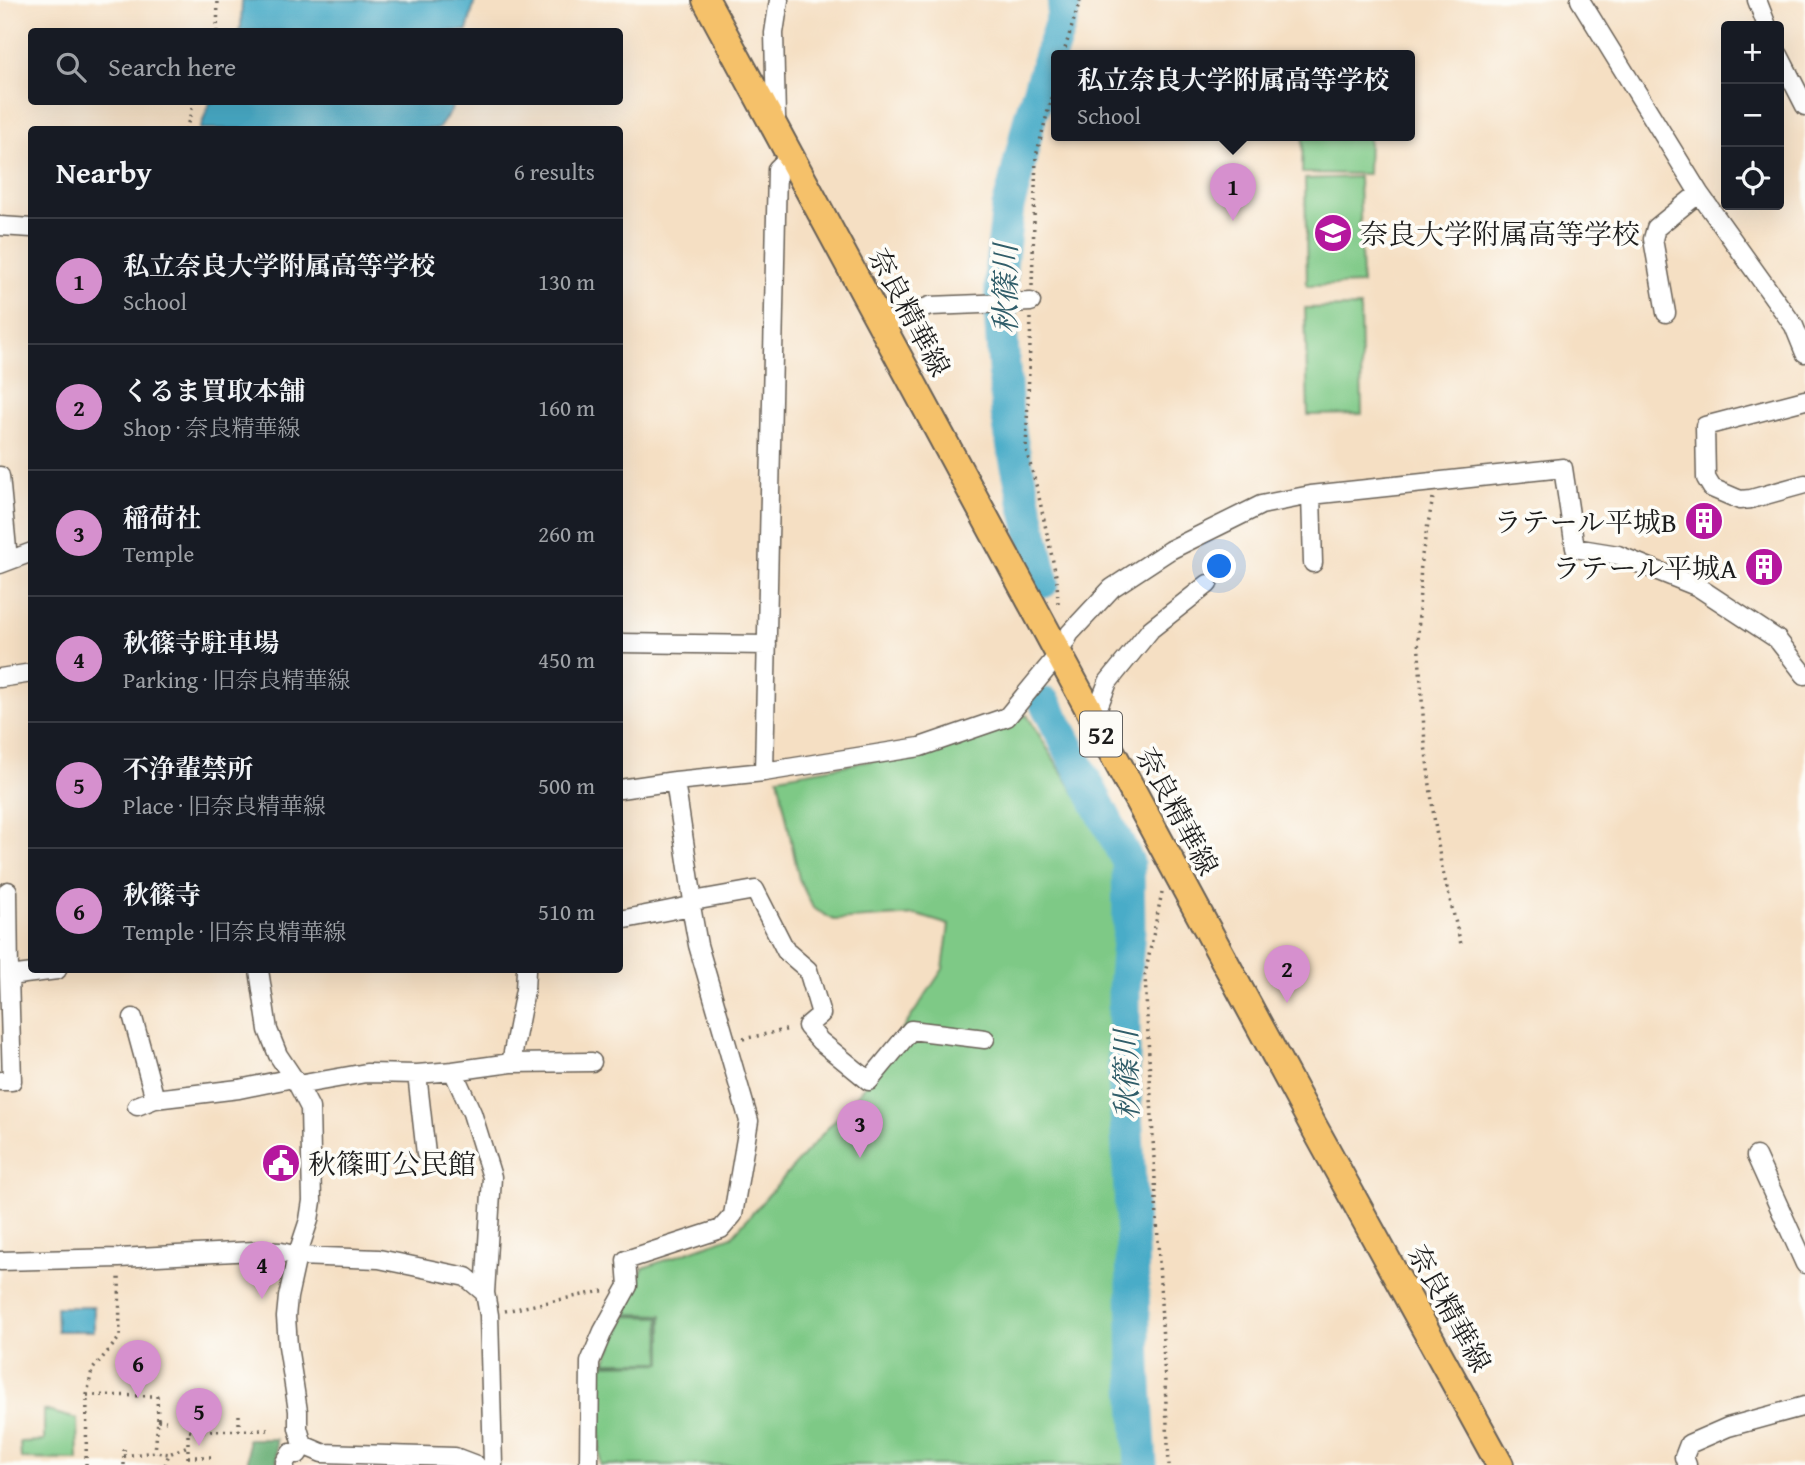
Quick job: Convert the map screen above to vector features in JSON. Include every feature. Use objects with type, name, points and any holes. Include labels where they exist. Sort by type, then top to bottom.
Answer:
[{"type":"main road","name":"奈良精華線","points":[[706,0],[1312,1125],[1500,1465]]},
{"type":"street","points":[[773,127],[776,117],[774,33],[779,0]]},
{"type":"street","points":[[1580,0],[1699,193],[1794,326],[1805,353]]},
{"type":"street","points":[[1757,0],[1765,21]]},
{"type":"street","points":[[1784,65],[1805,107]]},
{"type":"street","points":[[764,772],[777,169],[790,156]]},
{"type":"street","points":[[1665,313],[1653,239],[1656,228],[1699,193]]},
{"type":"street","points":[[0,236],[0,226],[28,228]]},
{"type":"street","points":[[882,325],[930,306],[1025,303]]},
{"type":"street","points":[[1805,400],[1705,426],[1706,478],[1712,488],[1740,500],[1805,484]]},
{"type":"street","points":[[623,789],[764,772],[920,747],[1007,717],[1058,655],[1070,633],[1112,588],[1170,550],[1261,505],[1311,495],[1563,468],[1575,548],[1618,555],[1698,587],[1777,639],[1805,675]]},
{"type":"street","points":[[0,476],[4,562],[28,553]]},
{"type":"street","points":[[1311,495],[1313,563]]},
{"type":"street","points":[[1093,720],[1108,682],[1151,629],[1208,584]]},
{"type":"street","points":[[623,643],[767,645]]},
{"type":"street","points":[[0,678],[28,674]]},
{"type":"street","points":[[589,1465],[590,1362],[603,1331],[628,1286],[626,1260],[721,1229],[733,1215],[749,1121],[698,945],[675,781]]},
{"type":"street","points":[[623,919],[755,890],[786,951],[808,970],[821,1014],[807,1026],[820,1041],[869,1081],[911,1030],[985,1039]]},
{"type":"street","points":[[0,1081],[12,1082],[8,891]]},
{"type":"street","points":[[9,976],[33,973]]},
{"type":"street","points":[[259,973],[268,1030],[278,1055],[310,1108],[312,1201],[309,1220],[297,1256],[286,1318],[298,1428],[303,1445],[298,1454],[291,1454],[285,1465]]},
{"type":"street","points":[[511,1063],[526,973]]},
{"type":"street","points":[[133,1018],[155,1099]]},
{"type":"street","points":[[137,1106],[155,1099],[366,1073],[417,1074],[511,1063],[592,1062]]},
{"type":"street","points":[[453,1071],[472,1113],[492,1177],[485,1293],[489,1315],[492,1465]]},
{"type":"street","points":[[417,1074],[426,1154]]},
{"type":"street","points":[[1756,1156],[1805,1264]]},
{"type":"street","points":[[0,1261],[281,1252],[297,1256],[379,1259],[466,1277],[485,1293]]},
{"type":"street","points":[[1687,1465],[1684,1457],[1689,1444],[1728,1427],[1805,1406]]},
{"type":"street","points":[[303,1445],[322,1454],[455,1457],[476,1465]]},
{"type":"path","points":[[217,28],[218,0]]},
{"type":"path","points":[[1065,50],[1080,0]]},
{"type":"path","points":[[1051,98],[1035,156],[1025,303],[1026,450],[1038,488],[1057,580],[1058,605]]},
{"type":"path","points":[[187,126],[193,105]]},
{"type":"path","points":[[1435,482],[1421,560],[1418,639],[1425,744],[1433,810],[1441,864],[1461,944]]},
{"type":"path","points":[[1168,858],[1145,975],[1169,1465]]},
{"type":"path","points":[[727,1043],[807,1026]]},
{"type":"path","points":[[86,1465],[87,1395],[92,1370],[120,1337],[119,1258]]},
{"type":"path","points":[[489,1315],[628,1286]]},
{"type":"path","points":[[87,1395],[157,1396],[155,1452]]},
{"type":"path","points":[[239,1415],[239,1430]]},
{"type":"path","points":[[158,1420],[166,1421]]},
{"type":"path","points":[[188,1465],[188,1431],[271,1430]]},
{"type":"path","points":[[124,1456],[155,1452],[169,1454],[188,1446]]},
{"type":"path","points":[[124,1448],[124,1465]]},
{"type":"path","points":[[165,1465],[169,1454]]},
{"type":"path","points":[[188,1457],[216,1457]]},
{"type":"green space","points":[[1303,141],[1369,141],[1368,174],[1302,173]]},
{"type":"green space","points":[[1359,177],[1362,284],[1307,286],[1305,179]]},
{"type":"green space","points":[[1360,307],[1362,414],[1308,415],[1305,308]]},
{"type":"green space","points":[[1027,715],[1118,864],[1122,881],[1117,1022],[1132,1465],[600,1465],[600,1364],[662,1363],[662,1315],[626,1314],[643,1268],[732,1236],[865,1086],[943,969],[949,925],[917,915],[834,920],[813,908],[799,879],[778,777],[927,751]]},
{"type":"green space","points":[[626,1316],[660,1317],[661,1362],[605,1362]]},
{"type":"green space","points":[[44,1410],[77,1419],[78,1460],[21,1459],[20,1442],[44,1441]]},
{"type":"green space","points":[[248,1439],[276,1439],[277,1465],[248,1465]]},
{"type":"water","points":[[242,0],[475,0],[468,28],[240,28]]},
{"type":"water","points":[[209,105],[452,105],[440,126],[201,126]]},
{"type":"water","points":[[56,1307],[94,1307],[94,1331],[57,1331]]},
{"type":"waterway","name":"秋篠川","points":[[1052,50],[1065,0]]},
{"type":"waterway","name":"秋篠川","points":[[1043,582],[1007,413],[1001,325],[1001,266],[1008,207],[1030,117],[1051,52]]},
{"type":"waterway","name":"秋篠川","points":[[1046,704],[1128,862],[1129,930],[1124,990],[1124,1074],[1141,1465]]},
{"type":"place","name":"私立奈良大学附属高等学校","points":[[1233,221]]},
{"type":"place","name":"奈良大学附属高等学校","points":[[1333,233]]},
{"type":"place","name":"ラテール平城B","points":[[1704,521]]},
{"type":"place","name":"ラテール平城A","points":[[1764,567]]},
{"type":"place","name":"くるま買取本舗","points":[[1287,1003]]},
{"type":"place","name":"稲荷社","points":[[860,1158]]},
{"type":"place","name":"秋篠町公民館","points":[[281,1163]]},
{"type":"place","name":"秋篠寺駐車場","points":[[262,1299]]},
{"type":"place","name":"秋篠寺","points":[[138,1398]]},
{"type":"place","name":"不浄輩禁所","points":[[199,1446]]}]
